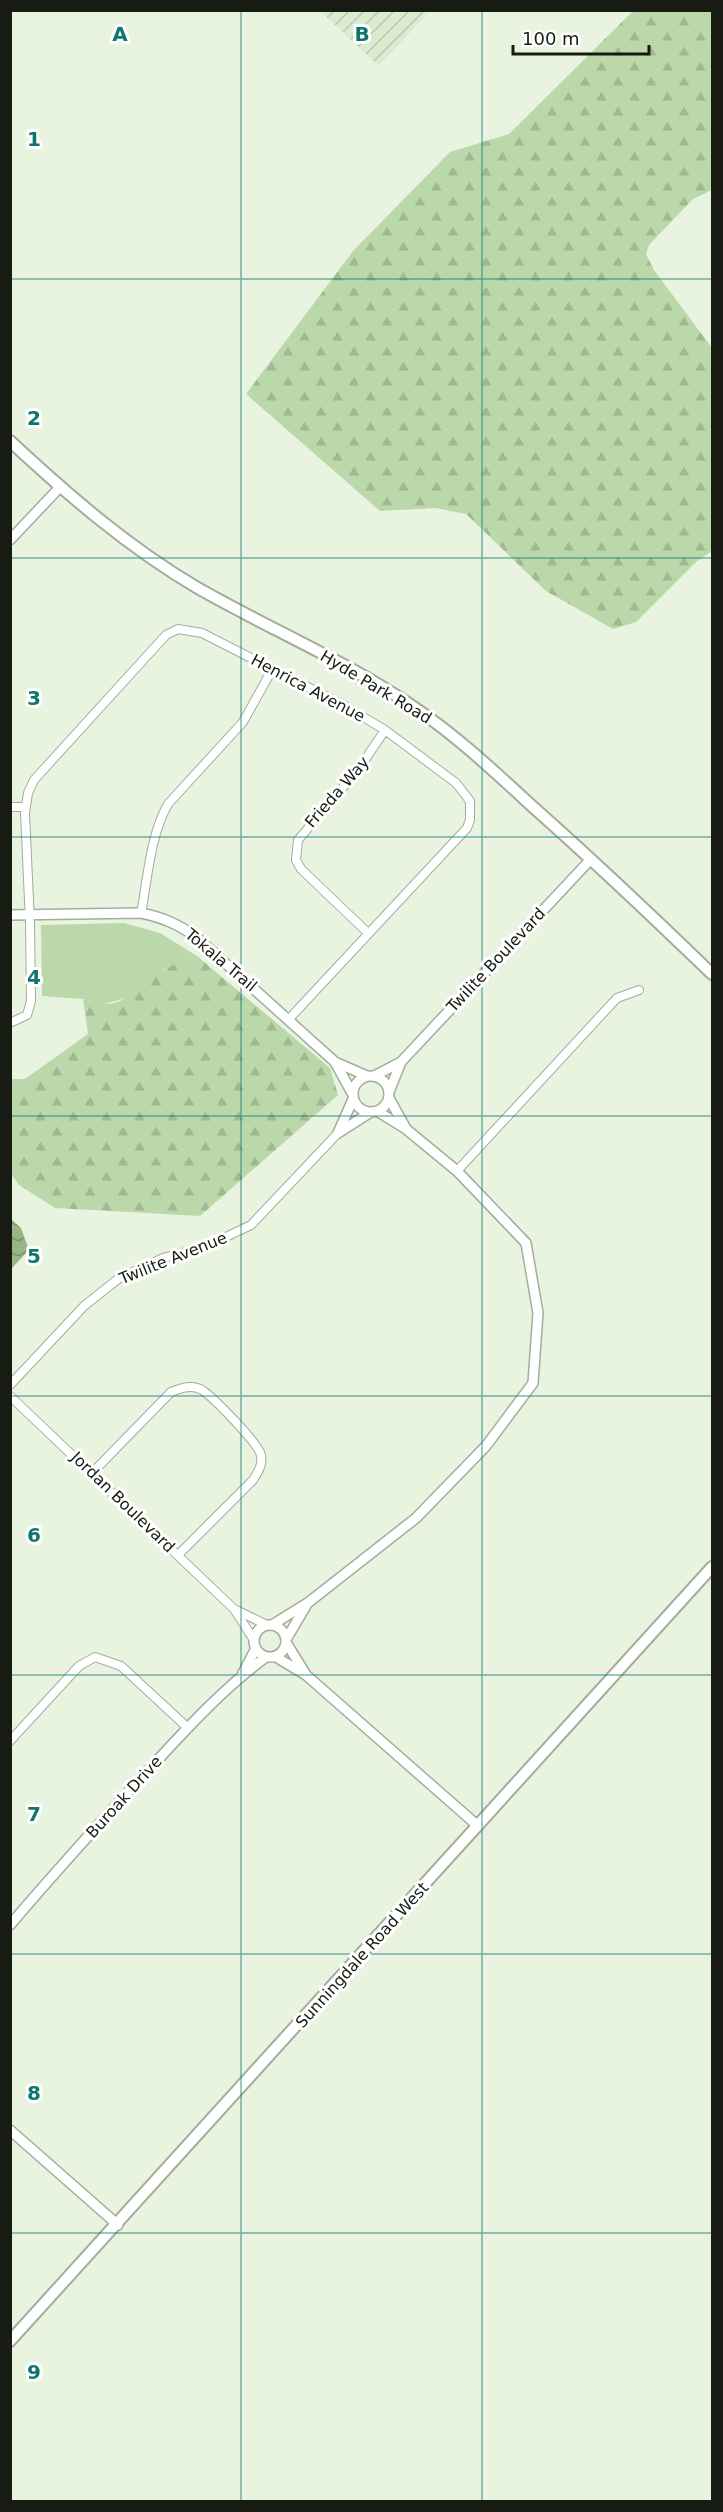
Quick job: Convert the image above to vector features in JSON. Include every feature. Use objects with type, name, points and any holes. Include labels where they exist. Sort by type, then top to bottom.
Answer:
[{"type":"main road","name":"Hyde Park Road","points":[[10,441],[60,487],[142,550],[194,586],[417,709],[483,761],[712,974]]},
{"type":"main road","name":"Sunningdale Road West","points":[[10,2341],[118,2225],[712,1567]]},
{"type":"street","points":[[10,540],[60,487]]},
{"type":"street","name":"Henrica Avenue","points":[[10,1023],[22,1019],[30,1008],[30,915],[26,807],[34,780],[166,635],[178,629],[202,633],[345,706],[385,730],[456,783],[470,801],[471,810],[467,828],[289,1020]]},
{"type":"street","points":[[141,913],[162,814],[168,804],[243,722],[273,668]]},
{"type":"street","name":"Frieda Way","points":[[368,933],[301,869],[296,860],[295,850],[303,832],[358,770],[385,730]]},
{"type":"street","points":[[10,807],[26,807]]},
{"type":"street","name":"Twilite Boulevard","points":[[370,1076],[401,1062],[591,859]]},
{"type":"street","name":"Tokala Trail","points":[[10,915],[141,913],[160,916],[195,936],[335,1062],[353,1096]]},
{"type":"street","points":[[457,1171],[617,998],[639,990]]},
{"type":"street","name":"Tokala Trail","points":[[335,1062],[370,1076]]},
{"type":"street","name":"Twilite Boulevard","points":[[389,1095],[401,1062]]},
{"type":"street","points":[[406,1129],[384,1081],[370,1076],[357,1082],[353,1096],[360,1109],[374,1112],[406,1129],[457,1171],[526,1243],[538,1313],[533,1383],[486,1446],[416,1518],[309,1602],[258,1630],[255,1644],[266,1657],[276,1657],[306,1675],[478,1826]]},
{"type":"street","points":[[374,1112],[387,1104],[389,1095]]},
{"type":"street","name":"Twilite Avenue","points":[[338,1133],[353,1096]]},
{"type":"street","name":"Twilite Avenue","points":[[10,1385],[84,1306],[118,1279],[164,1258],[207,1246],[251,1225],[338,1133],[374,1112]]},
{"type":"street","points":[[92,1473],[171,1392],[185,1386],[201,1389],[256,1443],[261,1456],[260,1468],[253,1480],[178,1555]]},
{"type":"street","name":"Jordan Boulevard","points":[[10,1396],[234,1609],[255,1644]]},
{"type":"street","points":[[276,1657],[281,1654],[309,1602]]},
{"type":"street","name":"Jordan Boulevard","points":[[234,1609],[270,1625]]},
{"type":"street","points":[[270,1625],[282,1629],[306,1675]]},
{"type":"street","name":"Buroak Drive","points":[[242,1675],[255,1644]]},
{"type":"street","points":[[10,1741],[79,1666],[95,1657],[121,1666],[188,1728]]},
{"type":"street","name":"Buroak Drive","points":[[10,1925],[111,1810],[188,1728],[242,1675],[266,1657]]},
{"type":"street","points":[[10,2130],[118,2225]]},
{"type":"shaded area","points":[[320,11],[430,11],[379,66]]},
{"type":"green space","points":[[634,10],[712,11],[712,190],[693,199],[649,245],[646,254],[654,270],[712,348],[712,551],[696,562],[636,622],[613,629],[546,591],[466,514],[436,508],[380,511],[246,394],[353,251],[450,152],[509,134]]},
{"type":"green space","points":[[124,923],[160,933],[197,956],[165,968],[127,998],[100,1005],[83,999],[42,996],[41,925]]},
{"type":"green space","points":[[197,956],[330,1068],[338,1095],[200,1216],[55,1208],[19,1185],[11,1174],[11,1079],[25,1079],[88,1034],[83,999],[109,1004],[120,1001],[166,968]]},
{"type":"water","points":[[11,1219],[21,1228],[29,1250],[11,1269]]}]
